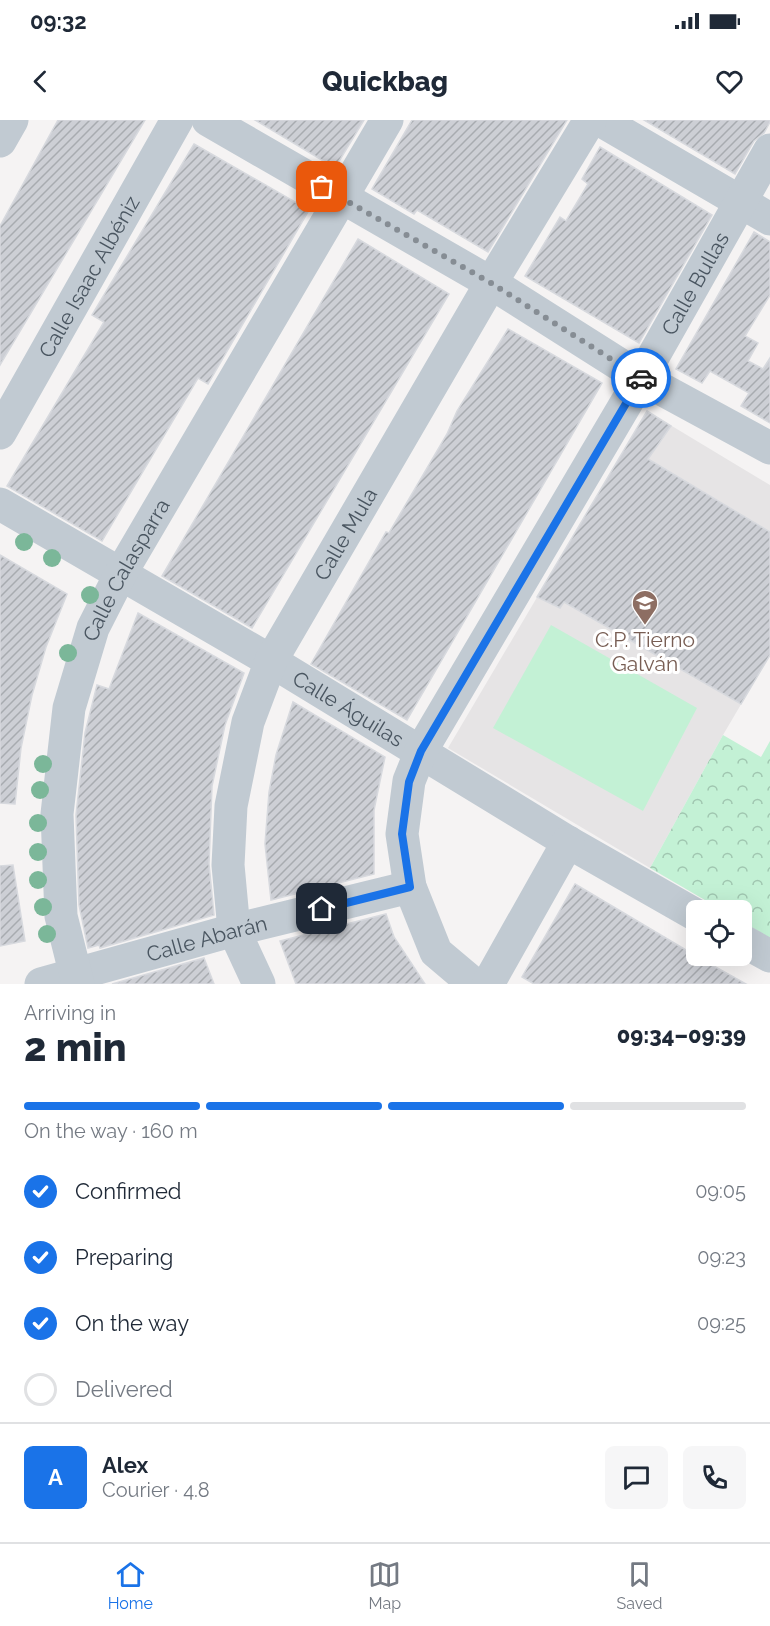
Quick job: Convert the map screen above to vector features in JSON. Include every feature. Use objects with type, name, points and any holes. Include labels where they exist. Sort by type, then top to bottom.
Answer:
[{"type":"street","points":[[0,141],[12,120]]},
{"type":"street","name":"Calle Isaac Albéniz","points":[[0,433],[177,120]]},
{"type":"street","points":[[208,120],[491,283],[641,378],[770,448]]},
{"type":"street","name":"Calle Calasparra","points":[[77,979],[61,916],[57,814],[67,720],[93,628],[121,573],[387,120]]},
{"type":"street","name":"Calle Mula","points":[[259,984],[234,930],[228,865],[231,806],[248,722],[271,661],[491,283],[590,120]]},
{"type":"street","points":[[600,120],[770,219]]},
{"type":"street","name":"Calle Bullas","points":[[474,984],[436,952],[410,887],[402,834],[409,782],[421,751],[641,378],[738,202],[770,150]]},
{"type":"street","name":"Calle Águilas","points":[[0,504],[271,661],[568,842],[686,909]]},
{"type":"street","points":[[488,984],[568,842]]},
{"type":"street","name":"Calle Abarán","points":[[41,984],[77,979],[234,930],[410,887]]},
{"type":"street","points":[[752,946],[770,956]]},
{"type":"shaded area","name":"C.P. Tierno Galván","points":[[647,411],[770,485],[770,655],[650,868],[448,748]]},
{"type":"green space","points":[[551,625],[697,708],[643,811],[493,728]]},
{"type":"green space","points":[[723,735],[761,757],[770,741],[770,938],[752,927],[752,900],[705,900],[650,868]]},
{"type":"building","points":[[58,120],[145,120],[0,365],[0,226]]},
{"type":"building","points":[[255,120],[364,120],[335,168]]},
{"type":"building","points":[[412,120],[567,120],[488,252],[417,210],[414,214],[372,189]]},
{"type":"building","points":[[644,120],[770,120],[770,122],[764,133],[754,141],[735,174]]},
{"type":"building","points":[[194,144],[309,210],[208,384],[198,378],[102,541],[7,486],[104,322],[92,315]]},
{"type":"building","points":[[600,147],[712,215],[639,343],[525,276],[560,217],[566,221],[588,184],[582,179]]},
{"type":"building","points":[[754,232],[770,242],[770,295],[745,336],[758,343],[748,361],[763,369],[770,358],[770,423],[741,406],[749,393],[710,371],[702,383],[676,369]]},
{"type":"building","points":[[358,239],[449,294],[252,628],[162,576]]},
{"type":"building","points":[[508,329],[602,383],[407,720],[311,664],[386,532],[389,533],[447,434],[457,411]]},
{"type":"building","points":[[647,411],[671,426],[648,459],[770,532],[770,655],[741,704],[564,602],[560,608],[537,597]]},
{"type":"building","points":[[0,555],[67,594],[46,647],[32,695],[21,748],[15,804],[0,803]]},
{"type":"building","points":[[138,613],[244,673],[225,725],[212,786],[209,864],[214,915],[100,948],[99,945],[88,948],[79,905],[76,815],[85,733],[97,685],[109,689]]},
{"type":"building","points":[[293,702],[385,757],[374,810],[374,874],[271,900],[265,844],[269,792],[276,755]]},
{"type":"building","points":[[13,865],[25,941],[0,946],[0,866]]},
{"type":"building","points":[[575,884],[686,950],[686,966],[714,966],[746,984],[534,984],[522,977]]},
{"type":"building","points":[[386,914],[394,937],[425,984],[296,984],[280,941]]},
{"type":"building","points":[[204,958],[214,984],[112,984]]},
{"type":"way so far","points":[[322,187],[491,283],[641,378]]},
{"type":"place","name":"C.P. Tierno Galván","points":[[645,626]]},
{"type":"route","points":[[322,909],[410,887],[402,834],[409,782],[421,751],[641,378]]}]
